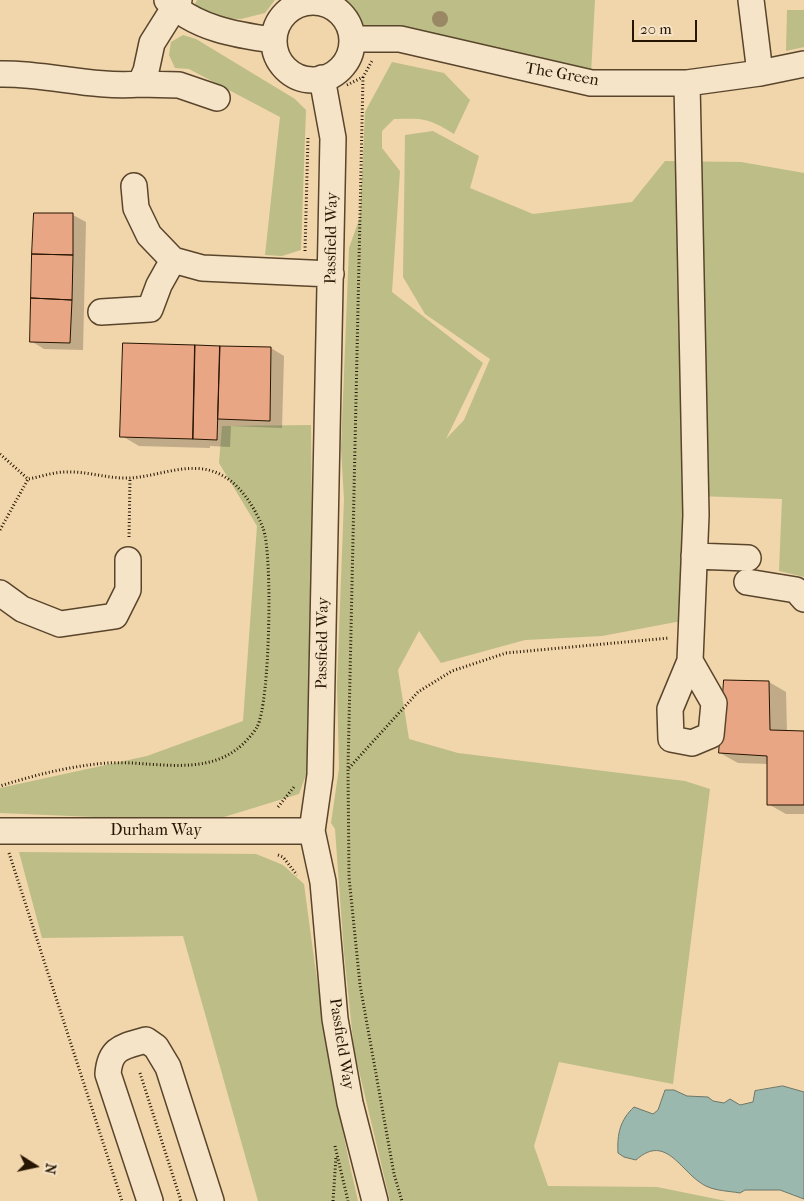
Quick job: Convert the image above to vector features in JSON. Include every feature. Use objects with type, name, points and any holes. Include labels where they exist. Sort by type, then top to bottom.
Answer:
[{"type":"street","points":[[751,0],[760,73]]},
{"type":"street","points":[[309,1],[322,2],[335,8],[350,26],[352,39],[351,52],[344,65],[338,71],[322,78],[304,80],[291,74],[278,60],[273,40],[276,27],[285,13],[296,5],[309,1]]},
{"type":"street","points":[[140,84],[146,71],[152,44],[174,3],[203,24],[238,35],[273,40]]},
{"type":"street","name":"The Green","points":[[352,39],[400,39],[591,83],[687,83],[760,73],[804,64]]},
{"type":"street","points":[[0,74],[24,73],[100,85],[179,85],[217,98]]},
{"type":"street","name":"Passfield Way","points":[[322,78],[334,138],[320,775],[312,831],[323,882],[335,1019],[350,1103],[375,1201]]},
{"type":"street","points":[[687,83],[696,515],[690,662]]},
{"type":"street","points":[[134,186],[136,208],[149,235],[173,260],[202,268],[331,274]]},
{"type":"street","points":[[101,312],[150,309],[159,285],[173,260]]},
{"type":"street","points":[[694,556],[747,570],[796,590],[804,599]]},
{"type":"street","points":[[0,593],[22,609],[60,624],[115,616],[128,590],[128,560]]},
{"type":"street","name":"Durham Way","points":[[1,831],[312,831]]},
{"type":"street","points":[[150,1201],[108,1074],[109,1060],[118,1049],[146,1040],[156,1047],[168,1067],[212,1201]]},
{"type":"path","points":[[363,77],[348,769],[349,877],[360,985],[394,1174],[402,1201]]},
{"type":"path","points":[[0,454],[28,479]]},
{"type":"path","points":[[0,786],[61,769],[109,763],[162,766],[209,762],[236,750],[257,726],[266,695],[269,572],[264,529],[254,509],[227,477],[207,468],[180,469],[130,478],[66,472],[28,479]]},
{"type":"path","points":[[128,560],[130,478]]},
{"type":"path","points":[[0,530],[28,479]]},
{"type":"path","points":[[348,768],[418,692],[452,671],[506,653],[691,636]]},
{"type":"path","points":[[273,809],[281,806],[295,785]]},
{"type":"path","points":[[1,831],[122,1201]]},
{"type":"path","points":[[140,1073],[181,1201]]},
{"type":"path","points":[[333,1201],[336,1153]]},
{"type":"green space","points":[[197,0],[275,0],[265,13],[241,19],[215,18],[194,6]]},
{"type":"green space","points":[[345,0],[595,0],[591,74],[373,29],[361,24]]},
{"type":"green space","points":[[787,10],[804,10],[804,47],[786,51]]},
{"type":"green space","points":[[183,35],[196,39],[295,99],[306,110],[301,250],[282,256],[265,255],[280,117],[189,69],[175,68],[169,55],[171,42]]},
{"type":"green space","points":[[392,62],[444,73],[470,100],[454,134],[432,122],[412,119],[394,119],[382,131],[382,148],[400,171],[392,292],[483,363],[446,439],[464,420],[490,359],[425,314],[403,277],[405,135],[433,131],[479,156],[470,188],[533,214],[632,202],[665,161],[741,162],[804,173],[804,577],[779,571],[782,499],[698,496],[692,619],[602,636],[525,640],[441,663],[419,631],[398,670],[409,739],[458,753],[685,781],[710,789],[673,1084],[559,1062],[534,1146],[548,1186],[657,1187],[726,1201],[390,1201],[354,1050],[344,953],[335,829],[331,823],[339,768],[337,685],[344,499],[341,448],[349,248],[360,217],[365,112]]},
{"type":"green space","points":[[311,425],[313,651],[307,772],[299,794],[224,817],[141,819],[0,813],[0,788],[147,756],[243,721],[257,526],[219,463],[222,426]]},
{"type":"green space","points":[[19,852],[256,854],[283,865],[304,884],[327,1043],[358,1201],[258,1201],[183,936],[42,938]]},
{"type":"water","points":[[783,1086],[804,1092],[804,1199],[780,1190],[745,1190],[740,1193],[714,1189],[697,1180],[665,1153],[656,1151],[647,1153],[636,1160],[624,1157],[618,1153],[620,1128],[625,1117],[634,1107],[653,1114],[658,1110],[665,1090],[674,1090],[687,1096],[708,1097],[713,1101],[724,1103],[730,1099],[740,1105],[753,1102],[755,1091]]},
{"type":"building","points":[[34,213],[73,213],[73,255],[32,254]]},
{"type":"building","points":[[32,254],[73,255],[72,300],[31,298]]},
{"type":"building","points":[[31,298],[72,300],[70,343],[30,342]]},
{"type":"building","points":[[123,343],[195,345],[193,439],[120,437]]},
{"type":"building","points":[[195,345],[220,346],[217,440],[193,439]]},
{"type":"building","points":[[220,346],[271,347],[270,421],[218,419]]},
{"type":"building","points":[[724,680],[769,681],[770,730],[804,731],[804,805],[767,805],[767,756],[719,753]]}]
